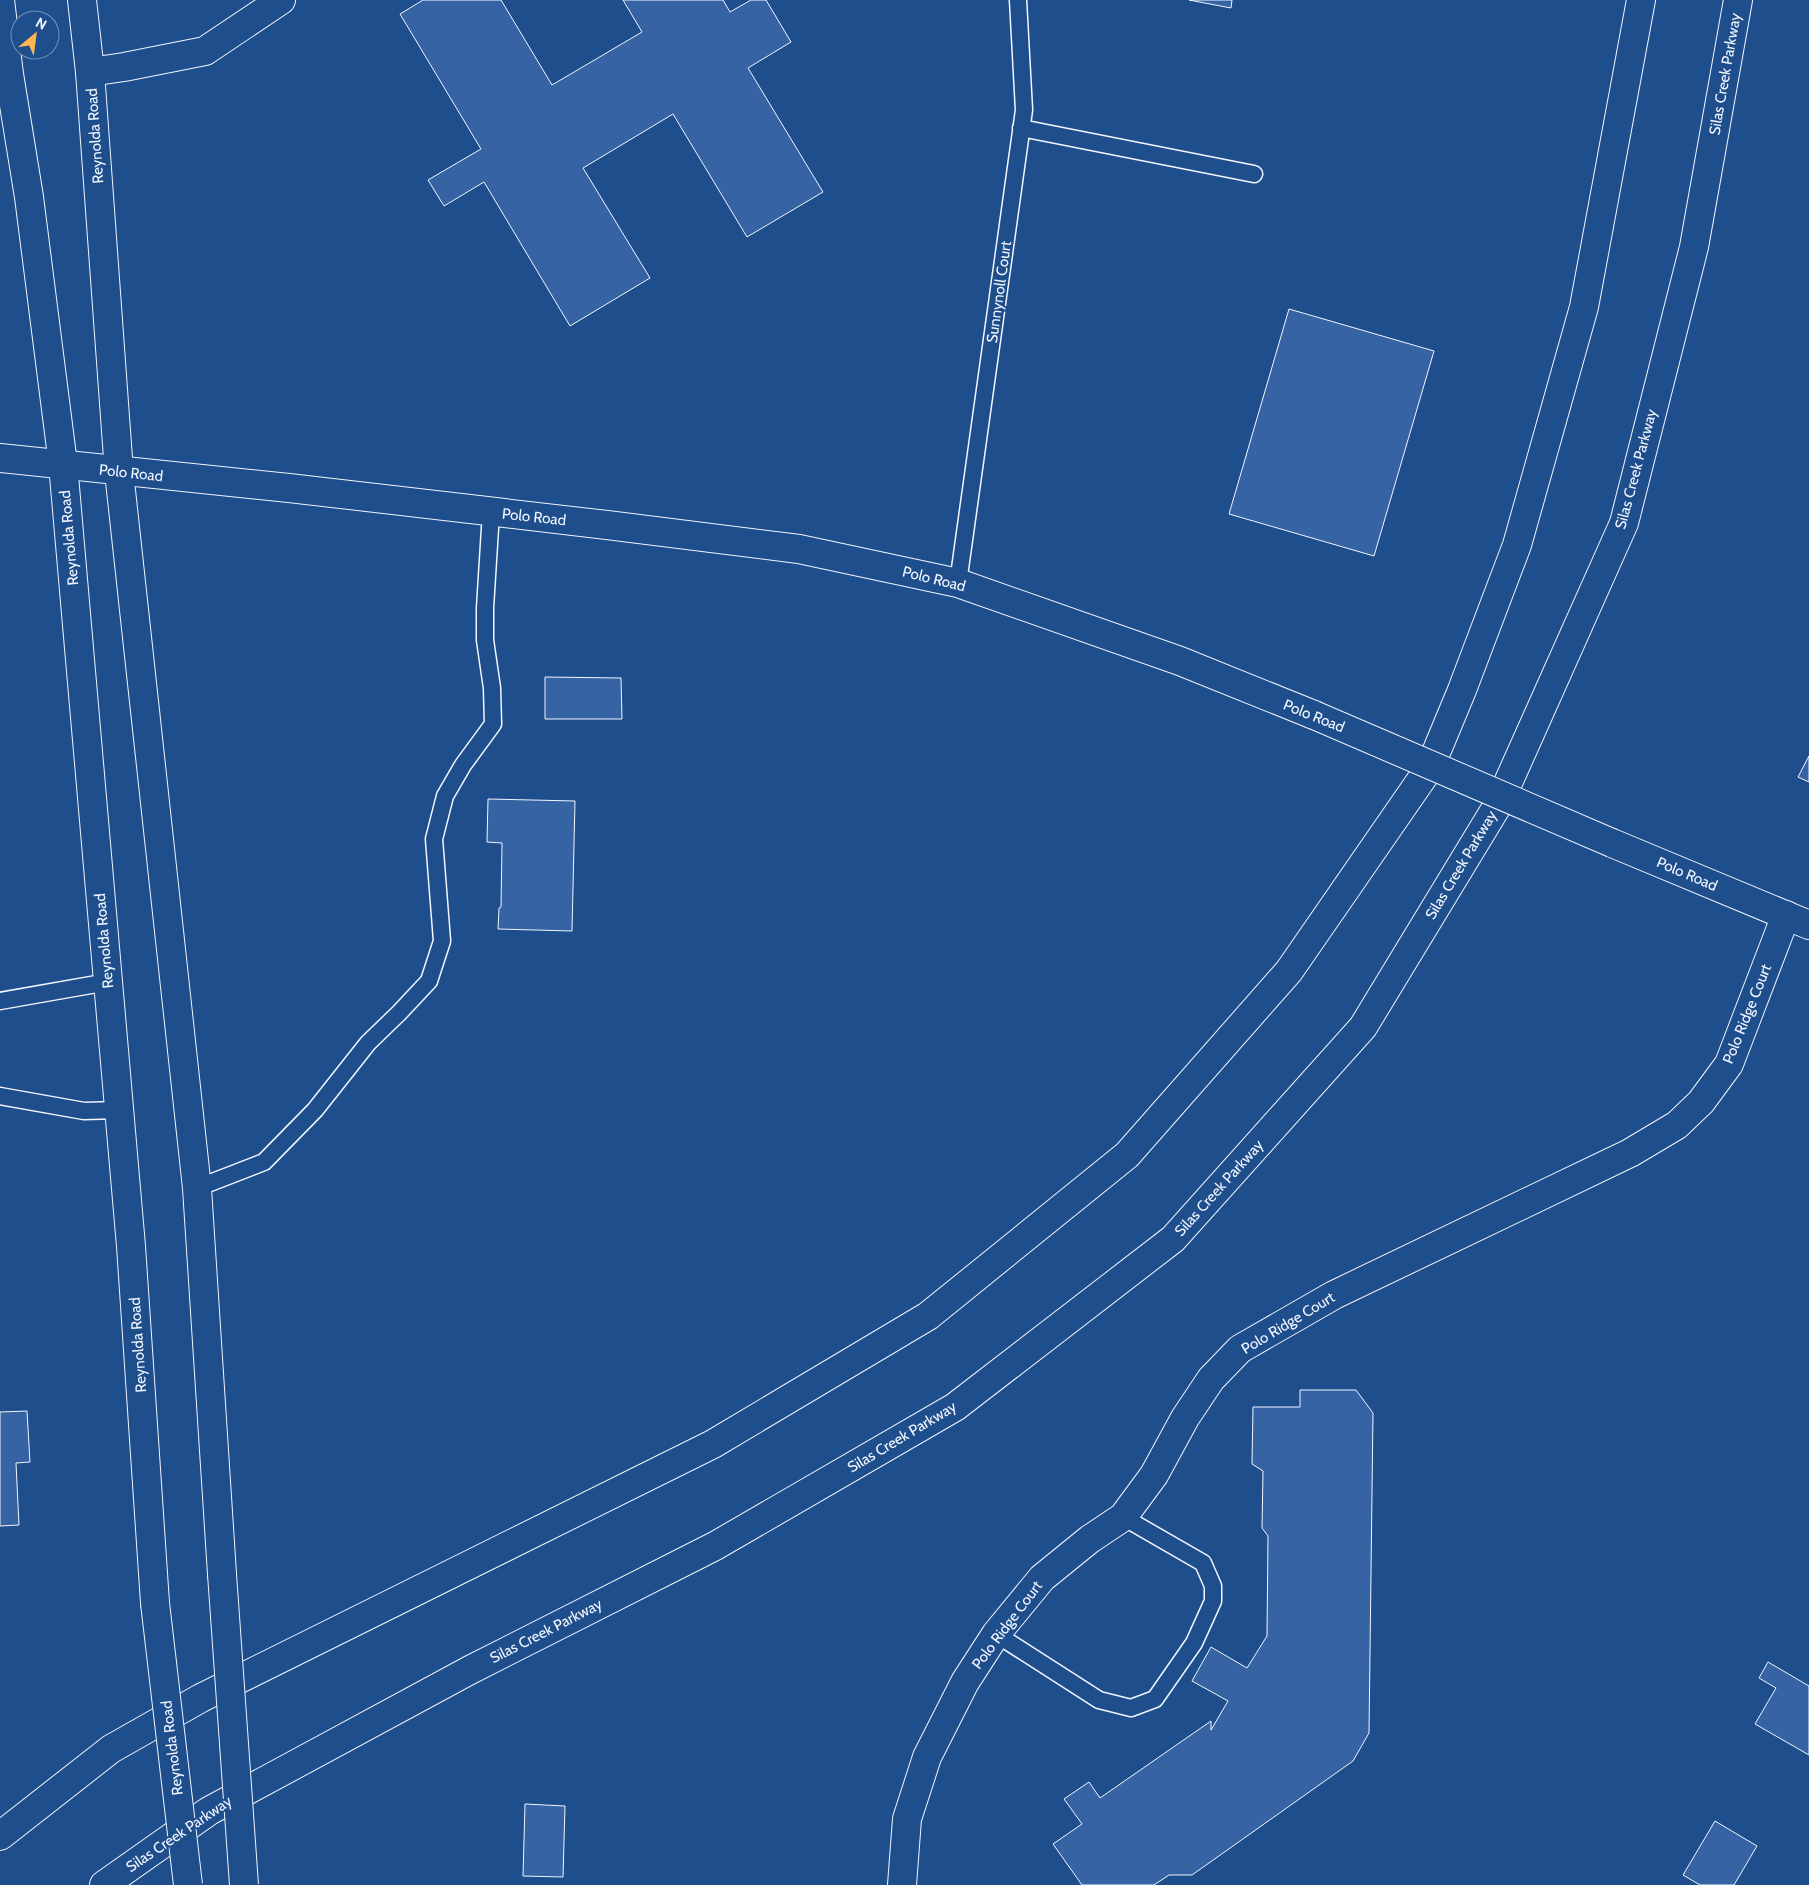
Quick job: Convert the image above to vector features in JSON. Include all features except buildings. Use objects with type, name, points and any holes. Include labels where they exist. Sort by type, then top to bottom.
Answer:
[{"type":"main road","name":"Reynolda Road","points":[[82,0],[90,72],[120,472],[198,1188],[244,1885]]},
{"type":"main road","points":[[90,72],[124,68],[205,51],[281,0]]},
{"type":"main road","points":[[0,1836],[111,1749],[201,1698],[713,1444],[928,1316],[1127,1155],[1289,971],[1430,767],[1462,690],[1517,545],[1584,307],[1641,0]]},
{"type":"main road","name":"Silas Creek Parkway","points":[[104,1885],[209,1810],[470,1670],[715,1546],[955,1407],[1173,1238],[1363,1027],[1499,803],[1624,523],[1694,247],[1738,0]]},
{"type":"main road","name":"Reynolda Road","points":[[1,10],[8,74],[29,197],[63,464],[131,1246],[155,1602],[188,1885]]},
{"type":"main road","name":"Polo Road","points":[[0,458],[120,472],[289,488],[792,548],[958,583],[1180,661],[1314,715],[1612,843],[1798,920]]},
{"type":"main road","name":"Polo Ridge Court","points":[[902,1885],[907,1819],[928,1757],[965,1682],[996,1634],[1042,1578],[1090,1539],[1123,1517],[1154,1475],[1185,1418],[1211,1379],[1240,1349],[1334,1295],[1630,1153],[1677,1125],[1700,1102],[1729,1064],[1798,920]]},
{"type":"lane","name":"Sunnynoll Court","points":[[958,583],[1024,110],[1018,0]]},
{"type":"lane","points":[[1021,128],[1254,174]]},
{"type":"lane","points":[[198,1188],[264,1162],[316,1110],[368,1043],[399,1014],[429,981],[442,941],[434,839],[445,796],[463,765],[494,724],[492,688],[485,640],[491,512]]},
{"type":"lane","points":[[0,1001],[108,982]]},
{"type":"lane","points":[[0,1096],[84,1111],[119,1110]]},
{"type":"lane","points":[[996,1634],[1099,1700],[1131,1708],[1155,1699],[1194,1643],[1213,1601],[1213,1586],[1203,1563],[1123,1517]]}]
